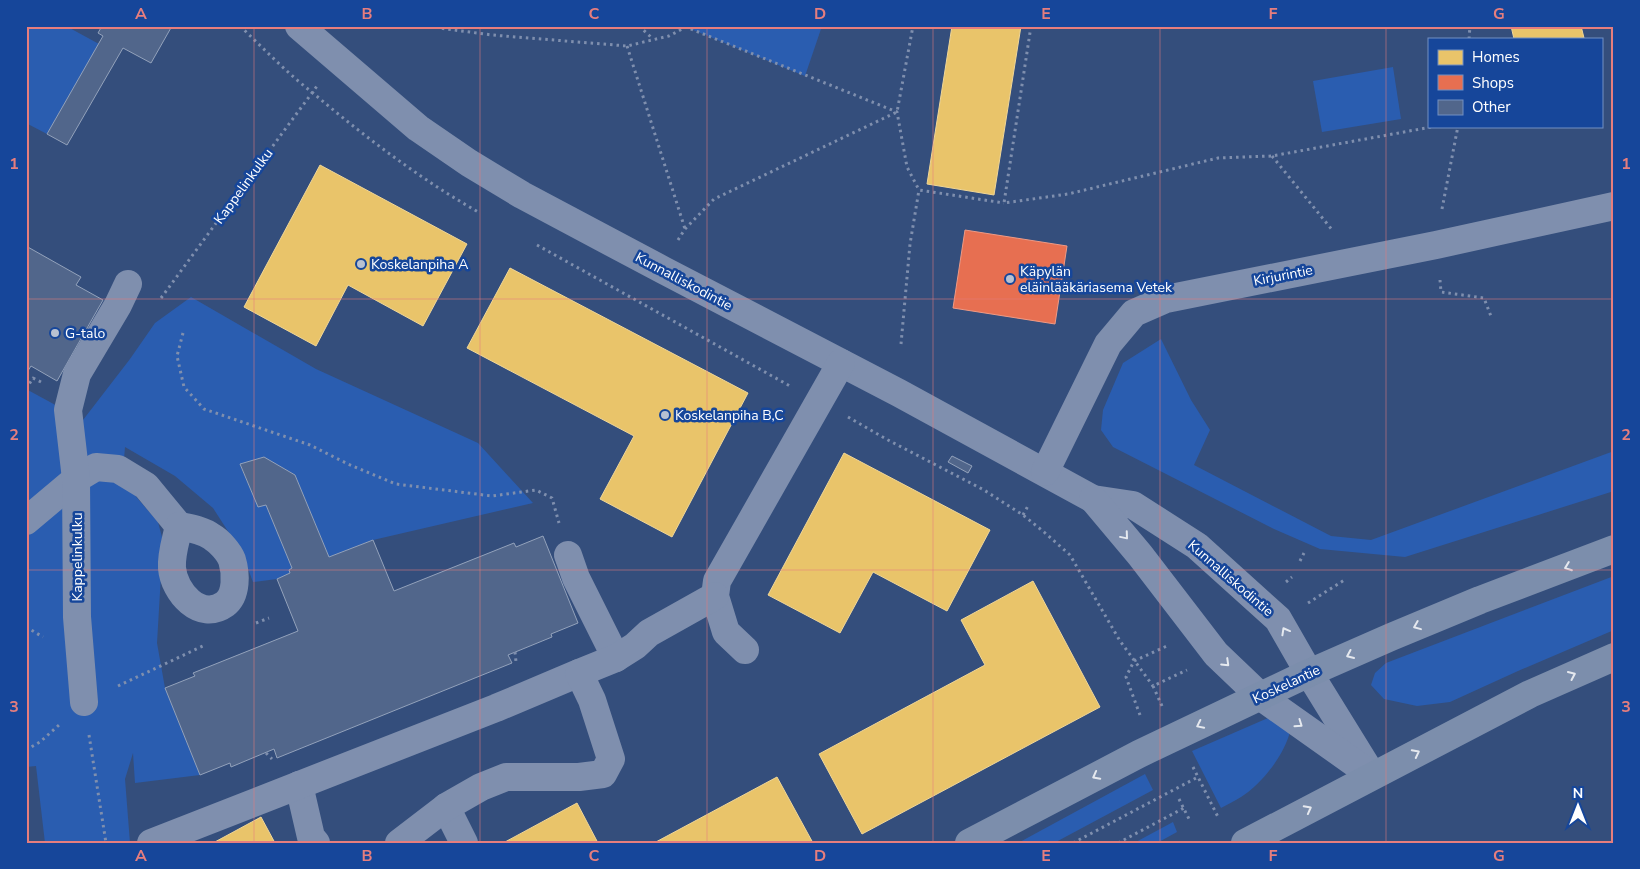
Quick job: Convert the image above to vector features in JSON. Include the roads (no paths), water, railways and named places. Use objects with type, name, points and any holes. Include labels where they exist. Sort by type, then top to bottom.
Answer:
[{"type":"main road","name":"Koskelantie","points":[[969,843],[1139,754],[1308,673],[1471,604],[1614,549]]},
{"type":"main road","points":[[1245,843],[1530,694],[1614,657]]},
{"type":"street","name":"Kunnalliskodintie","points":[[299,26],[418,128],[469,164],[522,195],[1094,499],[1133,505],[1197,546],[1278,618],[1308,673],[1372,775]]},
{"type":"street","name":"Kirjurintie","points":[[1045,472],[1108,344],[1134,313],[1166,299],[1436,245],[1614,206]]},
{"type":"street","name":"Kappelinkulku","points":[[84,702],[77,617],[76,479],[68,410],[77,374],[118,305],[128,284]]},
{"type":"street","points":[[745,650],[726,632],[715,596],[717,581],[841,363]]},
{"type":"street","points":[[26,521],[76,479],[96,468],[118,469],[146,486],[179,526]]},
{"type":"street","name":"Kunnalliskodintie","points":[[1094,499],[1140,555],[1216,654],[1260,696],[1372,775]]},
{"type":"street","points":[[568,555],[576,578],[616,658]]},
{"type":"street","points":[[151,843],[616,658],[636,646],[649,633],[715,596]]},
{"type":"street","points":[[399,843],[446,807],[481,787],[506,777],[579,777],[603,774],[612,759],[592,700],[579,673]]},
{"type":"street","points":[[299,784],[311,837],[316,843]]},
{"type":"street","points":[[446,807],[464,843]]},
{"type":"place","name":"Koskelanpiha A","points":[[361,264]]},
{"type":"place","name":"Käpylän eläinlääkäriasema Vetek","points":[[1010,279]]},
{"type":"place","name":"G-talo","points":[[55,333]]},
{"type":"place","name":"Koskelanpiha B,C","points":[[665,415]]}]
